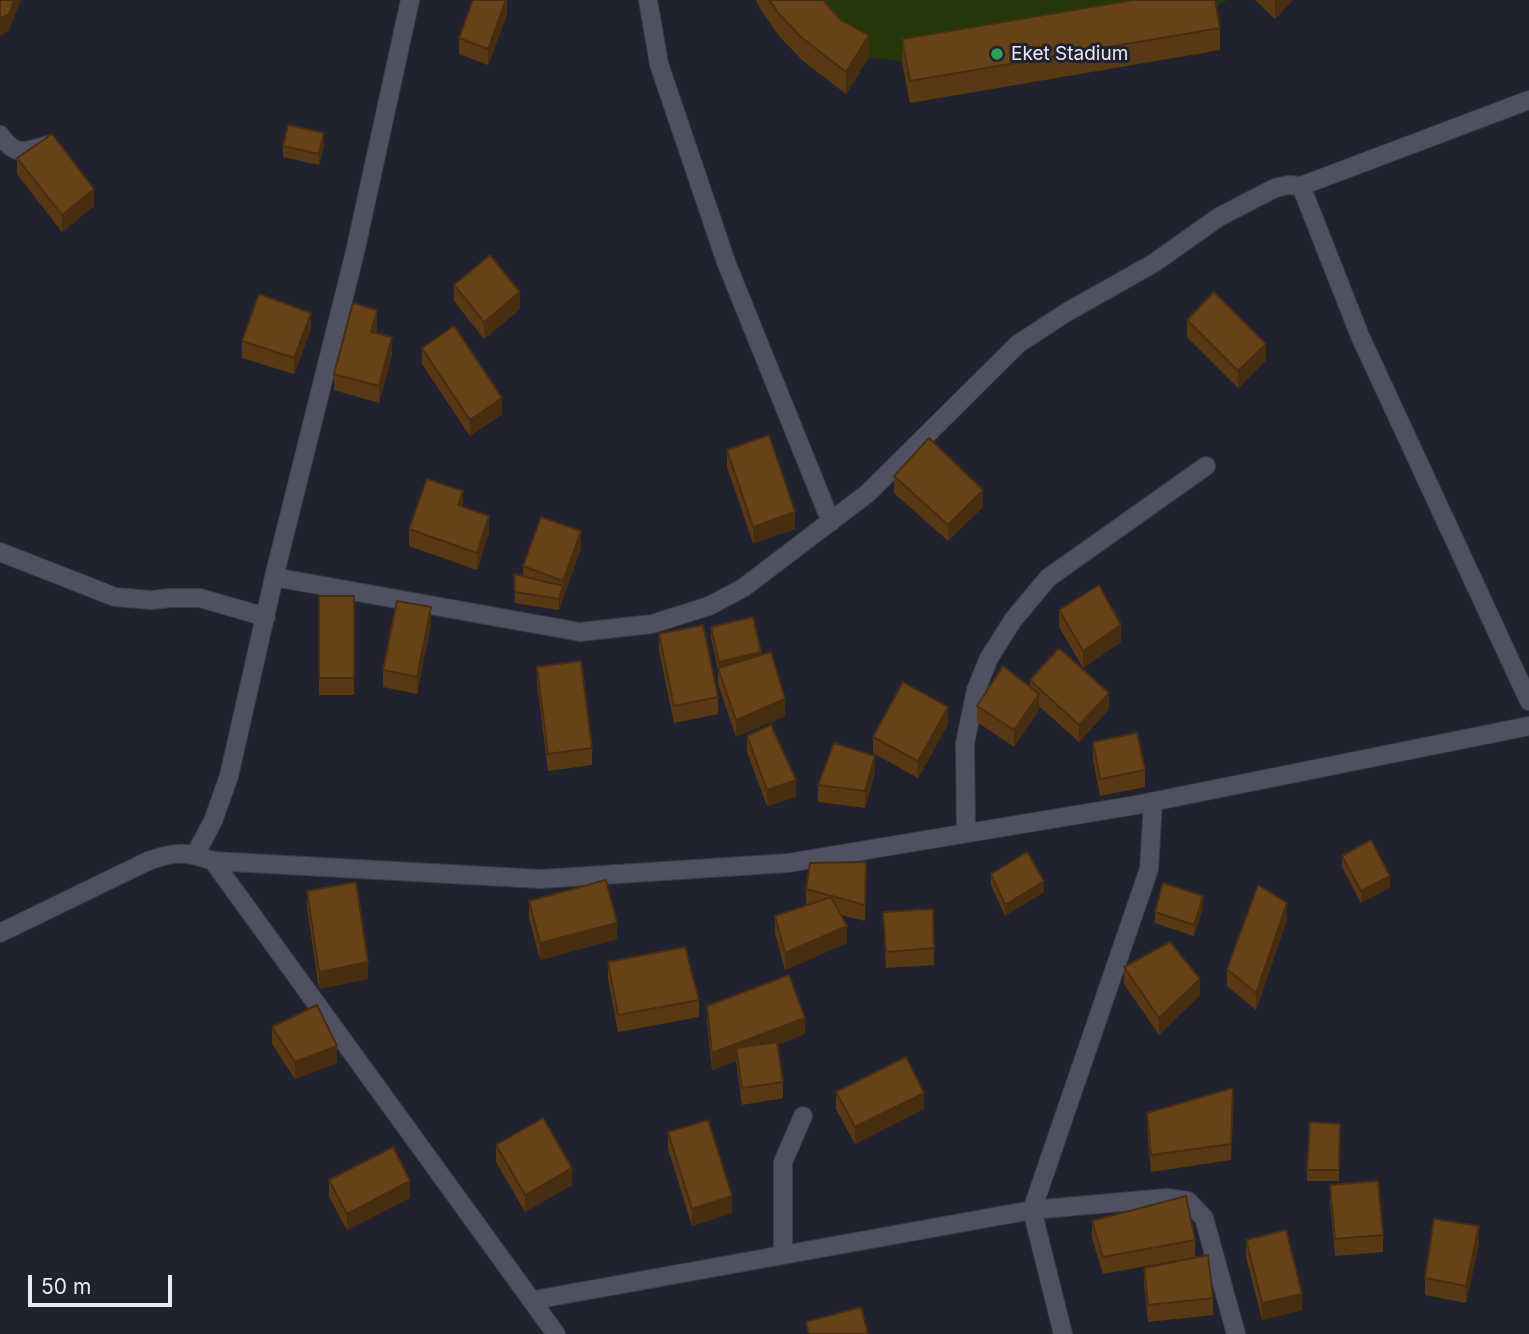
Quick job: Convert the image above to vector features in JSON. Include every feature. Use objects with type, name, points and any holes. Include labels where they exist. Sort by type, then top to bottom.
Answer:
[{"type":"street","points":[[195,855],[213,821],[229,776],[274,577],[355,253],[410,0]]},
{"type":"street","points":[[648,0],[659,64],[726,262],[831,522]]},
{"type":"street","points":[[274,577],[580,632],[652,624],[709,606],[743,588],[869,493],[1017,344],[1154,263],[1219,217],[1275,188],[1301,186],[1529,100]]},
{"type":"street","points":[[0,135],[14,150],[22,152],[54,143]]},
{"type":"street","points":[[1301,186],[1360,336],[1529,701]]},
{"type":"street","points":[[966,834],[965,743],[973,703],[989,658],[1013,620],[1048,578],[1206,466]]},
{"type":"street","points":[[0,552],[115,597],[151,600],[170,597],[200,598],[266,617]]},
{"type":"street","points":[[0,933],[169,853],[195,855],[213,861],[541,878],[788,863],[1153,802],[1529,726]]},
{"type":"street","points":[[1063,1334],[1032,1210],[1149,869],[1153,802]]},
{"type":"street","points":[[213,861],[534,1300],[556,1334]]},
{"type":"street","points":[[783,1255],[783,1162],[803,1116]]},
{"type":"street","points":[[534,1300],[1032,1210],[1166,1198],[1188,1201],[1204,1218],[1236,1334]]},
{"type":"green space","name":"Eket Stadium","points":[[756,0],[1228,0],[1213,8],[1220,50],[910,103],[902,62],[869,57],[846,94],[802,60]]},
{"type":"building","points":[[0,0],[14,0],[9,14],[0,19]]},
{"type":"building","points":[[473,0],[506,0],[488,49],[459,38]]},
{"type":"building","points":[[769,0],[823,0],[841,20],[869,35],[846,72],[802,38]]},
{"type":"building","points":[[1133,0],[1215,0],[1220,28],[910,81],[902,39]]},
{"type":"building","points":[[288,125],[324,133],[319,154],[283,146]]},
{"type":"building","points":[[52,134],[94,189],[62,215],[17,158]]},
{"type":"building","points":[[490,255],[520,292],[484,322],[454,285]]},
{"type":"building","points":[[1214,292],[1266,344],[1238,371],[1187,320]]},
{"type":"building","points":[[259,294],[311,313],[294,358],[242,341]]},
{"type":"building","points":[[353,303],[377,310],[371,332],[392,337],[379,386],[334,374]]},
{"type":"building","points":[[454,326],[502,398],[470,420],[422,348]]},
{"type":"building","points":[[769,435],[795,512],[753,527],[727,450]]},
{"type":"building","points":[[929,438],[983,490],[948,525],[894,476]]},
{"type":"building","points":[[427,479],[463,491],[458,505],[489,516],[477,553],[409,529]]},
{"type":"building","points":[[541,517],[581,531],[563,581],[523,566]]},
{"type":"building","points":[[514,574],[563,586],[559,599],[515,592]]},
{"type":"building","points":[[1099,585],[1121,625],[1083,651],[1059,610]]},
{"type":"building","points":[[319,596],[354,596],[354,678],[319,678]]},
{"type":"building","points":[[397,601],[431,607],[417,677],[383,670]]},
{"type":"building","points":[[753,617],[761,652],[719,662],[711,627]]},
{"type":"building","points":[[703,625],[718,697],[674,706],[659,634]]},
{"type":"building","points":[[1059,648],[1109,693],[1079,725],[1030,680]]},
{"type":"building","points":[[771,652],[785,699],[736,720],[718,668]]},
{"type":"building","points":[[581,661],[592,748],[548,754],[537,667]]},
{"type":"building","points":[[1003,666],[1039,694],[1014,730],[977,706]]},
{"type":"building","points":[[903,682],[948,707],[918,761],[873,737]]},
{"type":"building","points":[[771,725],[796,780],[767,790],[747,736]]},
{"type":"building","points":[[1137,733],[1145,770],[1100,779],[1093,742]]},
{"type":"building","points":[[834,743],[875,756],[865,791],[818,785]]},
{"type":"building","points":[[1371,840],[1390,876],[1361,891],[1342,856]]},
{"type":"building","points":[[1027,852],[1044,881],[1005,905],[991,874]]},
{"type":"building","points":[[866,862],[865,905],[806,889],[810,863]]},
{"type":"building","points":[[606,880],[617,923],[540,943],[529,901]]},
{"type":"building","points":[[356,882],[368,962],[319,972],[307,891]]},
{"type":"building","points":[[1163,883],[1203,896],[1194,925],[1155,912]]},
{"type":"building","points":[[1258,885],[1287,903],[1256,993],[1227,969]]},
{"type":"building","points":[[831,897],[847,926],[785,953],[775,916]]},
{"type":"building","points":[[933,909],[934,948],[886,952],[883,912]]},
{"type":"building","points":[[1170,942],[1200,979],[1159,1018],[1124,967]]},
{"type":"building","points":[[685,947],[699,1000],[618,1015],[608,962]]},
{"type":"building","points":[[789,975],[805,1018],[712,1053],[707,1006]]},
{"type":"building","points":[[317,1005],[337,1046],[295,1062],[272,1027]]},
{"type":"building","points":[[777,1042],[783,1082],[742,1088],[736,1048]]},
{"type":"building","points":[[906,1057],[924,1093],[855,1127],[836,1092]]},
{"type":"building","points":[[1233,1088],[1231,1144],[1151,1155],[1147,1113]]},
{"type":"building","points":[[543,1118],[572,1168],[525,1195],[496,1145]]},
{"type":"building","points":[[708,1120],[732,1196],[692,1209],[668,1132]]},
{"type":"building","points":[[1310,1122],[1340,1124],[1339,1170],[1307,1170]]},
{"type":"building","points":[[393,1147],[410,1181],[347,1214],[329,1180]]},
{"type":"building","points":[[1378,1181],[1383,1235],[1335,1239],[1330,1185]]},
{"type":"building","points":[[1186,1196],[1195,1240],[1103,1257],[1092,1221]]},
{"type":"building","points":[[1434,1219],[1479,1226],[1466,1286],[1425,1278]]},
{"type":"building","points":[[1286,1230],[1302,1294],[1262,1303],[1246,1240]]},
{"type":"building","points":[[1208,1255],[1213,1298],[1148,1305],[1144,1268]]},
{"type":"building","points":[[861,1307],[868,1334],[809,1334],[806,1322]]},
{"type":"place","name":"Eket Stadium","points":[[997,54]]}]
